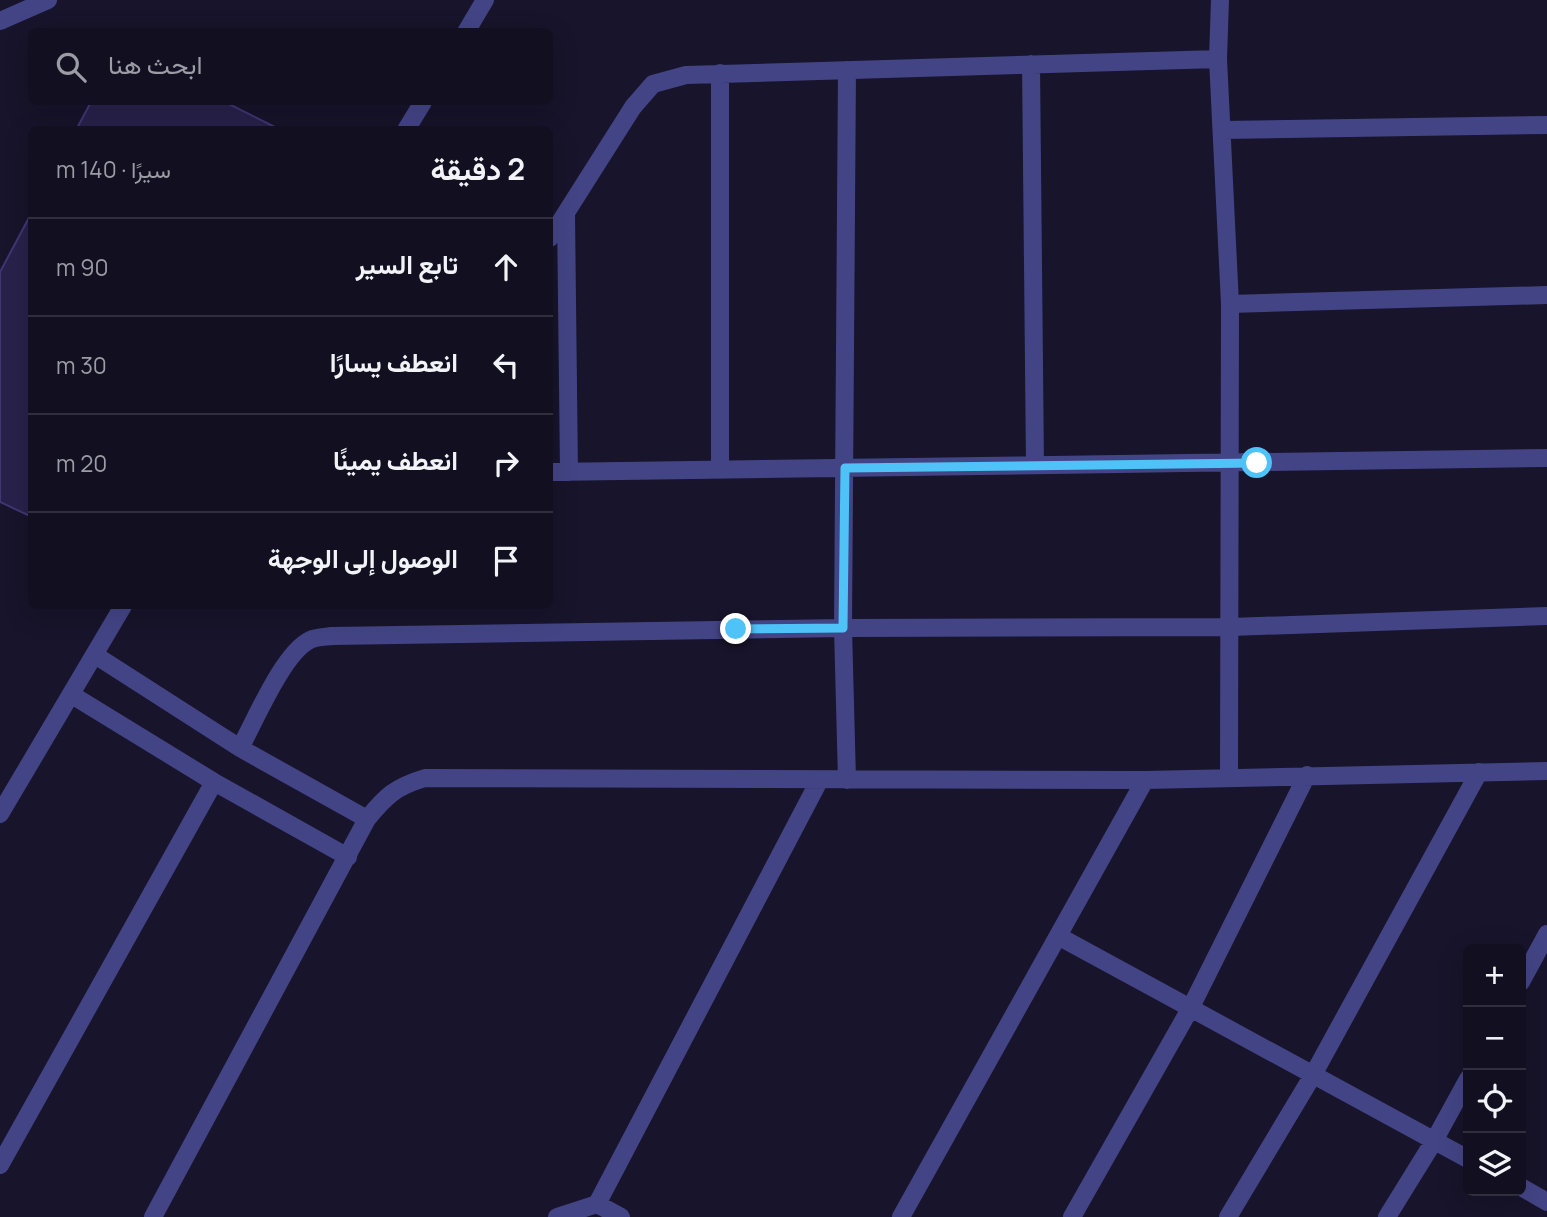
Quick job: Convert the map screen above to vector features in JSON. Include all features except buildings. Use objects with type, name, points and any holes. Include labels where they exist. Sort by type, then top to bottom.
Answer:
[{"type":"street","points":[[0,21],[48,0]]},
{"type":"street","points":[[468,28],[485,0]]},
{"type":"street","points":[[1220,0],[1218,59],[1230,304],[1229,777]]},
{"type":"street","points":[[553,233],[633,107],[653,84],[686,75],[1218,59]]},
{"type":"street","points":[[1031,64],[1035,465]]},
{"type":"street","points":[[847,70],[843,628],[847,780]]},
{"type":"street","points":[[720,74],[720,470]]},
{"type":"street","points":[[408,126],[421,105]]},
{"type":"street","points":[[1223,130],[1547,125]]},
{"type":"street","points":[[566,212],[569,472]]},
{"type":"street","points":[[1230,304],[1547,295]]},
{"type":"street","points":[[553,472],[1547,458]]},
{"type":"street","points":[[0,814],[121,609]]},
{"type":"street","points":[[240,748],[285,664],[296,650],[311,639],[332,636],[843,628],[1231,627],[1547,617]]},
{"type":"street","points":[[95,655],[240,748],[367,819]]},
{"type":"street","points":[[72,695],[214,782],[348,857]]},
{"type":"street","points":[[153,1217],[367,819],[388,795],[403,785],[425,778],[1145,780],[1547,771]]},
{"type":"street","points":[[1228,1217],[1312,1075],[1479,772]]},
{"type":"street","points":[[1072,1217],[1191,1009],[1307,775]]},
{"type":"street","points":[[906,1215],[1145,780]]},
{"type":"street","points":[[556,1217],[597,1203],[819,781]]},
{"type":"street","points":[[0,1164],[214,782]]},
{"type":"street","points":[[1526,973],[1547,934]]},
{"type":"street","points":[[1058,936],[1463,1156]]},
{"type":"street","points":[[1387,1217],[1463,1088]]},
{"type":"street","points":[[1526,1190],[1547,1202]]},
{"type":"street","points":[[597,1203],[621,1217]]},
{"type":"route","points":[[736,629],[843,628],[845,468],[1257,463]]}]
